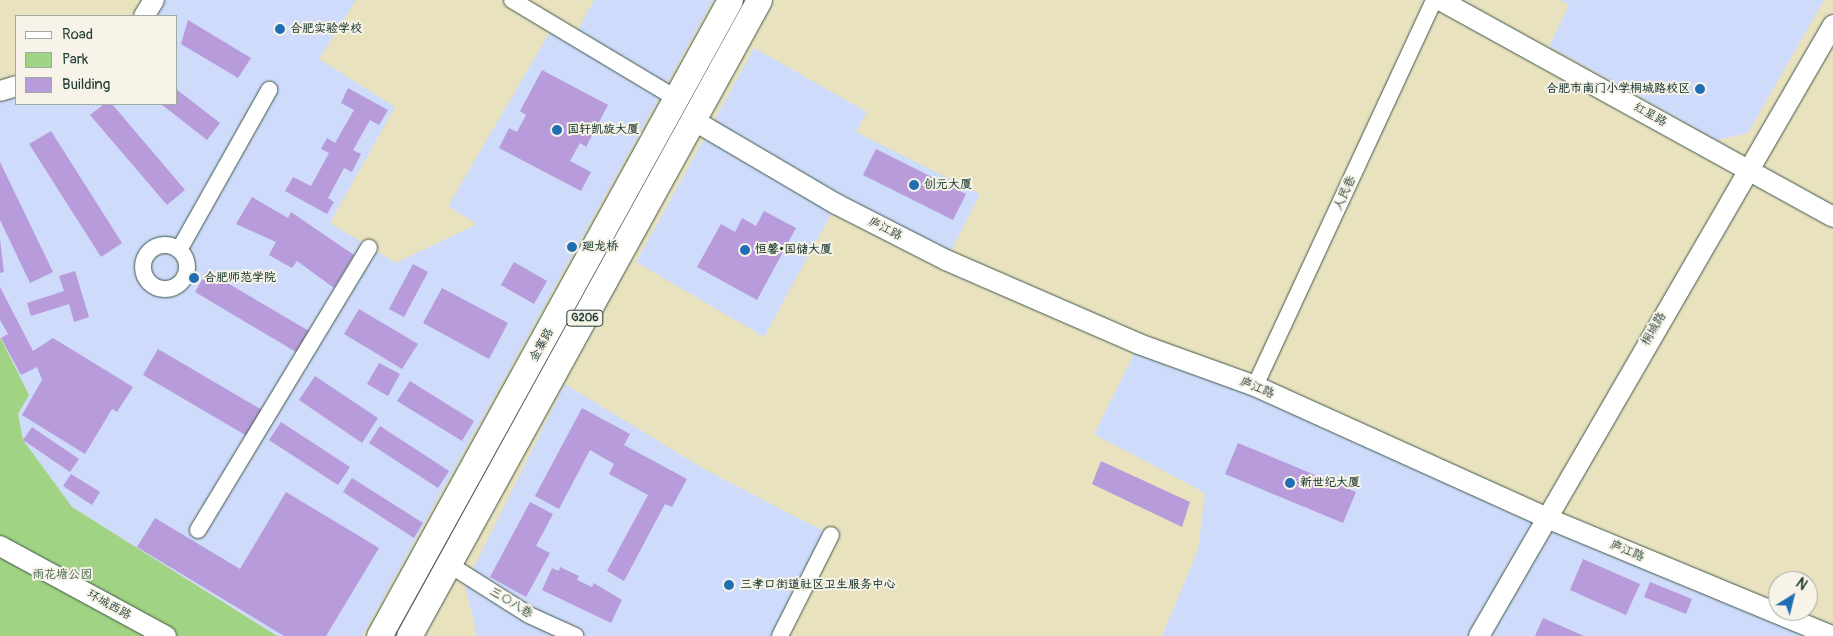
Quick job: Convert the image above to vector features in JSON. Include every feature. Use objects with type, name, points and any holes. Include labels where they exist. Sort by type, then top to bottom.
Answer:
[{"type":"main road","name":"金寨路","points":[[379,636],[730,0]]},
{"type":"main road","name":"金寨路","points":[[409,636],[450,565],[759,0]]},
{"type":"street","points":[[145,15],[154,0]]},
{"type":"street","points":[[512,0],[666,92]]},
{"type":"street","name":"人民巷","points":[[1255,386],[1434,0]]},
{"type":"street","name":"红星路","points":[[1440,0],[1833,217]]},
{"type":"street","name":"桐城路","points":[[1479,636],[1752,171],[1833,25]]},
{"type":"street","name":"桐城路","points":[[1752,171],[1833,44]]},
{"type":"street","points":[[0,91],[15,86]]},
{"type":"street","points":[[179,250],[269,90]]},
{"type":"street","name":"庐江路","points":[[694,120],[836,204],[946,260],[1139,344],[1255,386],[1549,519],[1831,636]]},
{"type":"street","points":[[198,530],[369,248]]},
{"type":"street","name":"桐城路","points":[[1491,636],[1549,519]]},
{"type":"street","points":[[780,636],[832,535]]},
{"type":"street","name":"环城西路","points":[[0,546],[166,636]]},
{"type":"street","name":"三〇八巷","points":[[450,565],[529,615],[575,636]]},
{"type":"shaded area","name":"合肥师范学院","points":[[154,0],[356,0],[319,59],[395,107],[330,223],[396,263],[477,224],[448,206],[554,25],[574,37],[594,0],[713,0],[362,636],[277,636],[72,507],[23,440],[18,414],[29,395],[0,337],[0,92],[15,86],[15,105],[178,105],[178,15],[145,15]]},
{"type":"shaded area","name":"合肥市南门小学桐城路校区","points":[[1559,0],[1824,0],[1748,133],[1717,140],[1549,46],[1569,5]]},
{"type":"shaded area","points":[[754,48],[867,112],[856,132],[980,194],[946,260],[836,205],[764,337],[636,262]]},
{"type":"shaded area","points":[[1139,344],[1545,517],[1479,636],[1162,636],[1198,550],[1205,493],[1094,434]]},
{"type":"shaded area","points":[[565,384],[704,469],[831,535],[780,636],[477,636],[465,585]]},
{"type":"shaded area","points":[[1554,521],[1768,610],[1768,621],[1795,621],[1831,636],[1491,636]]},
{"type":"green space","name":"雨花塘公园","points":[[0,337],[29,395],[18,414],[23,440],[72,507],[277,636],[0,636]]},
{"type":"building","points":[[188,20],[251,58],[238,78],[181,44]]},
{"type":"building","name":"国轩凯旋大厦","points":[[542,70],[608,105],[586,147],[580,143],[570,161],[591,172],[581,191],[499,148],[509,128],[517,132],[526,115],[520,111]]},
{"type":"building","points":[[348,88],[388,110],[379,125],[370,120],[353,150],[361,154],[352,172],[344,168],[328,198],[334,202],[327,214],[285,191],[293,177],[311,186],[329,153],[321,149],[327,138],[335,143],[354,110],[341,103]]},
{"type":"building","points":[[178,91],[220,123],[207,140],[162,105],[178,105]]},
{"type":"building","points":[[103,105],[113,105],[185,190],[167,205],[90,115]]},
{"type":"building","points":[[51,131],[122,243],[101,257],[29,144]]},
{"type":"building","name":"创元大厦","points":[[876,149],[966,194],[953,220],[863,175]]},
{"type":"building","points":[[0,162],[53,272],[30,283],[0,220]]},
{"type":"building","points":[[252,197],[288,218],[291,212],[354,255],[334,288],[297,261],[292,268],[269,255],[276,242],[236,224]]},
{"type":"building","name":"恒馨•国储大厦","points":[[764,211],[796,228],[757,300],[697,267],[721,224],[735,232],[742,218],[756,226]]},
{"type":"building","points":[[0,239],[4,272],[0,273]]},
{"type":"building","points":[[514,262],[547,281],[534,304],[501,285]]},
{"type":"building","points":[[413,264],[428,272],[404,317],[389,309]]},
{"type":"building","points":[[75,271],[89,317],[74,322],[69,304],[31,316],[27,303],[64,291],[59,276]]},
{"type":"building","points":[[207,271],[309,331],[296,352],[195,292]]},
{"type":"building","points":[[0,287],[33,351],[53,338],[133,387],[117,412],[112,409],[85,454],[22,415],[42,380],[37,367],[21,375],[1,338],[8,334],[0,320]]},
{"type":"building","points":[[442,288],[508,323],[489,359],[423,323]]},
{"type":"building","points":[[359,309],[418,344],[402,369],[344,334]]},
{"type":"building","points":[[158,349],[262,410],[247,436],[143,375]]},
{"type":"building","points":[[379,363],[400,374],[388,396],[367,384]]},
{"type":"building","points":[[315,376],[378,418],[362,443],[299,400]]},
{"type":"building","points":[[410,381],[474,421],[462,441],[397,401]]},
{"type":"building","points":[[582,408],[630,434],[624,445],[687,479],[672,507],[665,504],[624,581],[607,571],[648,495],[609,474],[614,464],[590,450],[559,509],[535,496]]},
{"type":"building","points":[[281,422],[350,467],[338,485],[269,440]]},
{"type":"building","points":[[380,426],[449,471],[438,488],[369,443]]},
{"type":"building","points":[[32,427],[79,459],[70,472],[23,440]]},
{"type":"building","name":"新世纪大厦","points":[[1238,443],[1356,492],[1343,523],[1225,474]]},
{"type":"building","points":[[1101,461],[1190,502],[1182,527],[1092,484]]},
{"type":"building","points":[[71,474],[100,492],[92,505],[63,486]]},
{"type":"building","points":[[352,478],[423,523],[414,538],[343,492]]},
{"type":"building","points":[[286,492],[379,548],[326,636],[284,636],[137,547],[155,518],[240,569]]},
{"type":"building","points":[[530,502],[553,514],[536,546],[550,553],[526,597],[490,577]]},
{"type":"building","points":[[1583,559],[1640,584],[1626,615],[1570,590]]},
{"type":"building","points":[[560,567],[579,576],[577,580],[592,587],[594,583],[622,600],[611,623],[542,590],[552,568],[559,571]]},
{"type":"building","points":[[1650,582],[1692,599],[1686,614],[1644,597]]},
{"type":"building","points":[[1543,618],[1584,636],[1535,636]]},
{"type":"place","name":"合肥实验学校","points":[[280,29]]},
{"type":"place","name":"合肥市南门小学桐城路校区","points":[[1700,89]]},
{"type":"place","name":"国轩凯旋大厦","points":[[557,130]]},
{"type":"place","name":"创元大厦","points":[[914,185]]},
{"type":"place","name":"廻龙桥","points":[[572,247]]},
{"type":"place","name":"恒馨•国储大厦","points":[[745,250]]},
{"type":"place","name":"合肥师范学院","points":[[194,278]]},
{"type":"place","name":"新世纪大厦","points":[[1290,483]]},
{"type":"place","name":"三孝口街道社区卫生服务中心","points":[[729,585]]}]
